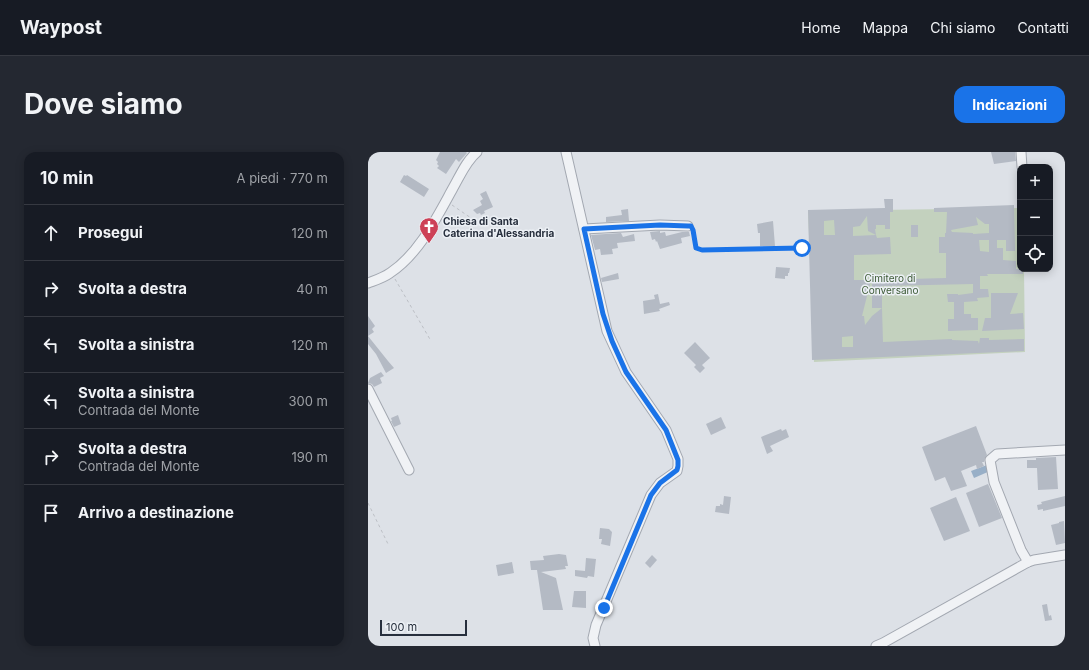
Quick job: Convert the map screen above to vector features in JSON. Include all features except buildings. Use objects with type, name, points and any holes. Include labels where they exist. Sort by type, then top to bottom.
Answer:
[{"type":"street","points":[[566,152],[603,314],[612,341],[626,372],[666,430],[674,449],[678,466],[677,470],[660,483],[651,495],[596,625],[593,638],[595,646]]},
{"type":"street","points":[[1021,152],[1022,164]]},
{"type":"street","points":[[368,283],[391,273],[420,243],[446,202],[473,153]]},
{"type":"street","points":[[584,229],[660,225],[688,226]]},
{"type":"street","points":[[368,389],[409,470]]},
{"type":"street","points":[[1028,562],[1021,550],[994,482],[990,460],[997,454],[1065,450]]},
{"type":"street","points":[[876,646],[1028,562],[1065,555]]},
{"type":"path","points":[[446,202],[471,218]]},
{"type":"path","points":[[688,226],[691,226],[693,230],[696,248],[702,250],[802,248]]},
{"type":"path","points":[[391,273],[431,341]]},
{"type":"path","points":[[368,503],[388,544]]},
{"type":"green space","name":"Cimitero di Conversano","points":[[1017,208],[1017,272],[1024,272],[1025,352],[814,362],[808,211]]},
{"type":"water","points":[[987,465],[990,471],[974,478],[971,471]]},
{"type":"place","name":"Chiesa di Santa Caterina d'Alessandria","points":[[429,244]]},
{"type":"route","points":[[604,608],[651,495],[660,483],[677,470],[678,460],[671,439],[652,408],[626,372],[607,331],[584,229],[660,225],[691,226],[695,246],[696,248],[702,250],[802,248]]}]
